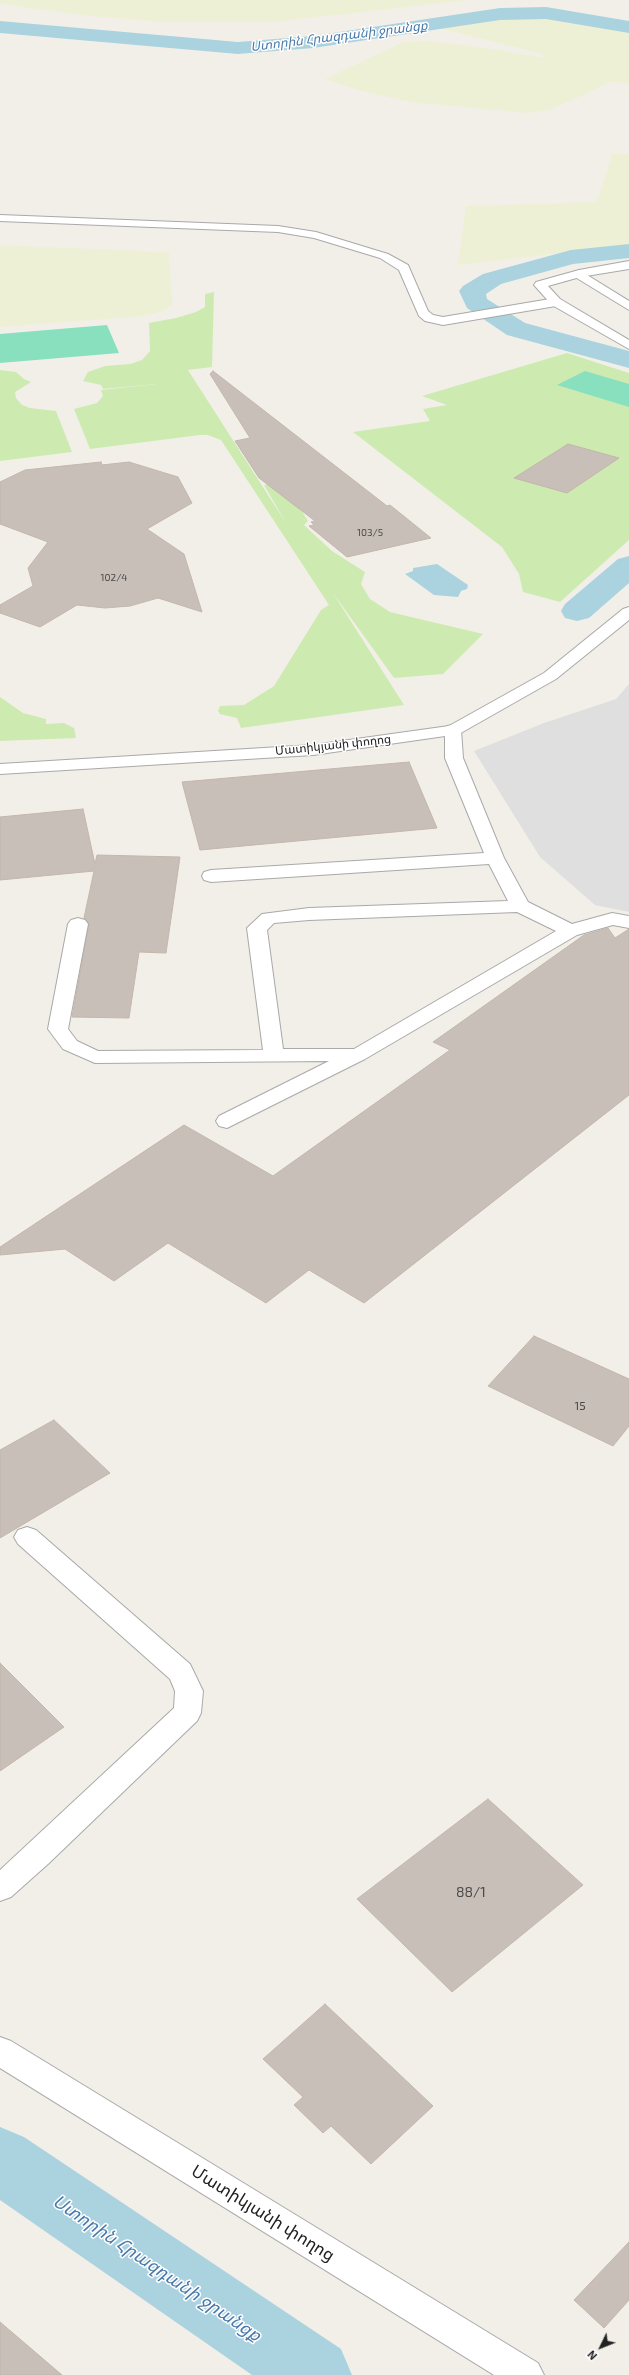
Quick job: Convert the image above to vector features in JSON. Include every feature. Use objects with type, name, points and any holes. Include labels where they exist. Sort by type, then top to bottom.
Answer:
[{"type":"street","points":[[0,218],[278,229],[316,235],[384,256],[404,268],[423,312],[429,318],[443,321],[556,302]]},
{"type":"street","points":[[629,265],[578,274],[540,285],[556,302],[629,345]]},
{"type":"street","points":[[578,274],[629,306]]},
{"type":"street","name":"Մատիկյանի փողոց","points":[[0,770],[313,750],[453,730],[550,676],[629,612]]},
{"type":"street","points":[[453,730],[454,758],[496,858],[520,906]]},
{"type":"street","points":[[211,876],[496,858]]},
{"type":"street","points":[[274,1055],[257,928],[269,918],[309,914],[520,906],[570,931]]},
{"type":"street","points":[[227,1121],[358,1055],[570,931],[612,919],[629,922]]},
{"type":"street","points":[[78,924],[58,1030],[70,1045],[95,1057],[358,1055]]},
{"type":"street","points":[[0,1888],[38,1855],[187,1713],[189,1691],[180,1672],[27,1537]]},
{"type":"street","name":"Մատիկյանի փողոց","points":[[0,2051],[526,2375]]},
{"type":"shaded area","points":[[629,684],[629,912],[595,905],[540,857],[474,751],[544,723],[616,699]]},
{"type":"green space","points":[[0,0],[468,0],[274,22],[162,22],[90,16],[23,7],[0,3]]},
{"type":"green space","points":[[514,15],[547,16],[629,33],[629,84],[613,81],[550,110],[528,113],[410,102],[358,90],[325,79],[403,42],[425,41],[473,46],[545,58],[542,54],[430,26]]},
{"type":"green space","points":[[612,154],[629,154],[629,245],[458,265],[466,206],[597,202]]},
{"type":"green space","points":[[0,245],[169,252],[172,305],[162,311],[146,316],[0,327]]},
{"type":"green space","points":[[214,292],[212,367],[188,370],[286,523],[264,485],[283,482],[308,521],[304,525],[332,551],[365,572],[361,584],[370,599],[390,612],[483,634],[443,674],[394,678],[333,593],[404,705],[241,728],[237,718],[220,714],[218,711],[220,706],[244,705],[274,686],[321,610],[329,605],[221,440],[208,435],[200,435],[90,449],[74,409],[97,403],[103,396],[101,390],[157,384],[103,389],[101,385],[83,381],[88,372],[105,366],[130,364],[142,360],[150,351],[149,323],[176,318],[196,312],[205,307],[205,294]]},
{"type":"green space","points":[[107,325],[119,353],[0,363],[0,334]]},
{"type":"green space","points":[[567,353],[629,373],[629,540],[560,602],[523,592],[519,574],[502,547],[353,432],[430,421],[423,409],[447,405],[422,396]]},
{"type":"green space","points":[[0,370],[16,372],[24,379],[31,382],[15,392],[16,398],[22,405],[30,408],[56,411],[72,452],[0,461]]},
{"type":"green space","points":[[585,371],[629,384],[629,407],[557,385]]},
{"type":"green space","points":[[0,697],[23,713],[46,719],[46,724],[64,723],[74,728],[76,738],[0,741]]},
{"type":"water","points":[[437,564],[468,585],[467,589],[461,591],[458,597],[434,595],[405,574],[413,571],[413,568]]},
{"type":"building","points":[[213,371],[387,506],[390,505],[431,538],[347,557],[309,526],[314,525],[311,522],[315,521],[259,478],[235,441],[250,438],[210,374]]},
{"type":"building","points":[[568,444],[619,458],[567,493],[514,478]]},
{"type":"building","points":[[101,462],[102,465],[129,462],[178,477],[192,503],[147,529],[184,554],[202,612],[158,598],[130,606],[105,608],[77,605],[40,627],[0,613],[0,605],[33,586],[28,568],[48,542],[0,524],[0,482],[25,470]]},
{"type":"building","points":[[409,762],[437,828],[200,850],[182,782]]},
{"type":"building","points":[[83,809],[95,864],[97,855],[180,857],[166,953],[139,952],[129,1018],[72,1017],[89,924],[84,918],[94,871],[0,880],[0,817]]},
{"type":"building","points":[[608,928],[615,938],[629,929],[629,1095],[364,1303],[309,1270],[266,1303],[168,1243],[114,1281],[65,1249],[0,1255],[0,1247],[184,1125],[273,1176],[450,1050],[433,1042],[584,935]]},
{"type":"building","points":[[534,1336],[629,1379],[629,1426],[613,1446],[488,1386]]},
{"type":"building","points":[[54,1420],[110,1473],[0,1538],[0,1450]]},
{"type":"building","points":[[0,1663],[64,1727],[0,1771]]},
{"type":"building","points":[[488,1799],[583,1885],[452,1992],[357,1899]]},
{"type":"building","points":[[325,2004],[433,2106],[371,2164],[331,2126],[323,2133],[294,2105],[303,2097],[263,2059]]},
{"type":"building","points":[[629,2242],[629,2300],[604,2328],[574,2300]]},
{"type":"building","points":[[0,2322],[62,2375],[0,2375]]},
{"type":"waterway","name":"Ստորին Հրազդանի ջրանցք","points":[[0,27],[238,48],[313,42],[500,14],[546,13],[629,27]]},
{"type":"waterway","name":"Ստորին Հրազդանի ջրանցք","points":[[629,251],[571,257],[492,279],[472,291],[476,303],[516,329],[603,351],[629,360]]},
{"type":"waterway","name":"Ստորին Հրազդանի ջրանցք","points":[[577,611],[629,566]]},
{"type":"waterway","name":"Ստորին Հրազդանի ջրանցք","points":[[0,2160],[315,2375]]}]
